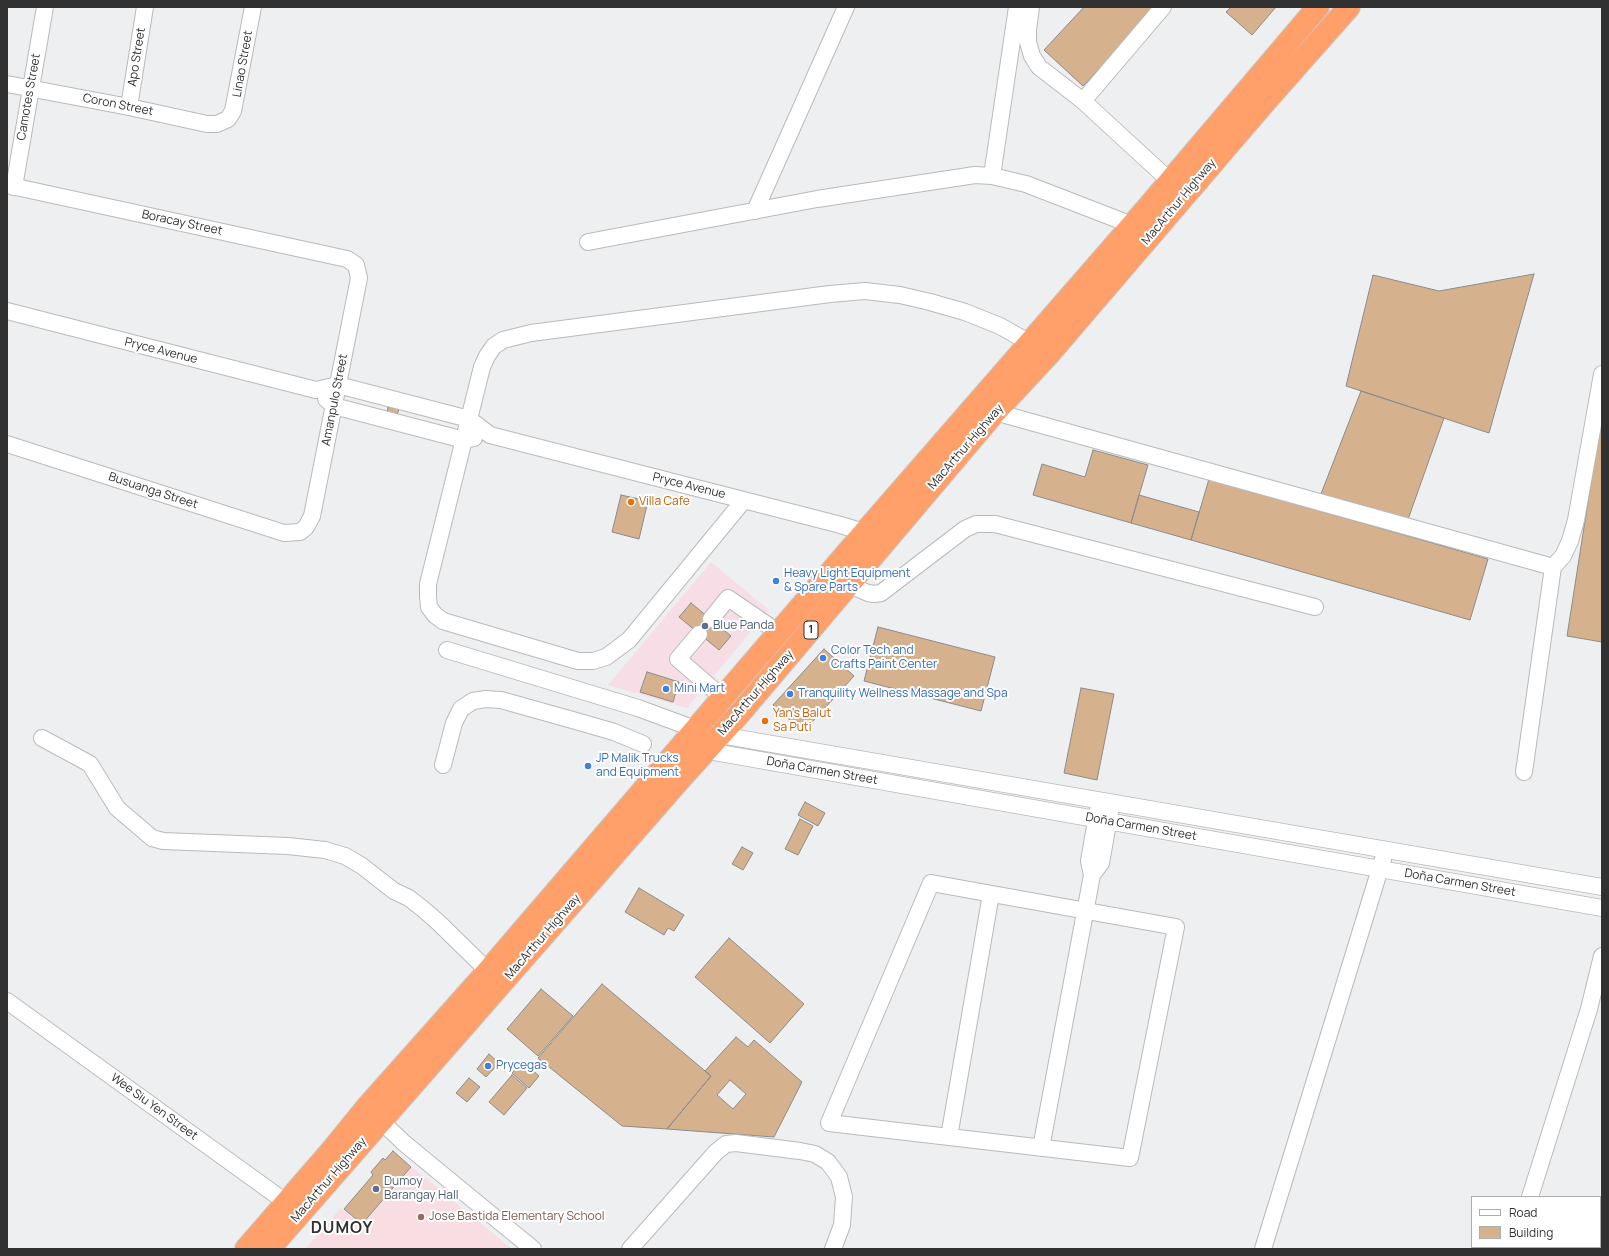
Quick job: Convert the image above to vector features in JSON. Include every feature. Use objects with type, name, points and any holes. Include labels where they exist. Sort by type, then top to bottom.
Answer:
[{"type":"highway","name":"MacArthur Highway","points":[[269,1249],[293,1208],[495,977],[706,751],[849,585],[995,412],[1005,387],[1030,343],[1318,7]]},
{"type":"highway","name":"MacArthur Highway","points":[[246,1249],[293,1208],[381,1121],[680,746],[865,532],[1005,387],[1049,354],[1265,102],[1349,7]]},
{"type":"street","name":"Camotes Street","points":[[10,186],[31,89],[45,7]]},
{"type":"street","name":"Apo Street","points":[[130,107],[145,7]]},
{"type":"street","name":"Linao Street","points":[[228,119],[236,102],[253,7]]},
{"type":"street","points":[[755,211],[846,7]]},
{"type":"street","points":[[992,176],[1017,7]]},
{"type":"street","points":[[1031,7],[1028,42],[1032,56],[1038,67],[1083,101],[1170,181]]},
{"type":"street","points":[[1083,101],[1163,7]]},
{"type":"street","name":"Coron Street","points":[[7,84],[130,107],[207,124],[217,124],[228,119]]},
{"type":"street","points":[[588,242],[817,199],[975,175],[992,176],[1026,184],[1132,225]]},
{"type":"street","name":"Boracay Street","points":[[10,186],[347,259],[356,265]]},
{"type":"street","name":"Amanpulo Street","points":[[300,532],[306,527],[312,516],[359,278],[356,265]]},
{"type":"street","points":[[744,500],[629,640],[606,657],[593,661],[578,661],[443,621],[435,616],[430,606],[428,584],[482,367],[494,346],[503,340],[539,332],[830,294],[865,291],[900,295],[965,312],[1000,326],[1049,354]]},
{"type":"street","name":"Pryce Avenue","points":[[7,311],[316,390],[338,385],[469,418],[490,435],[744,500],[887,539]]},
{"type":"street","points":[[1524,772],[1553,567],[1563,556],[1570,541],[1576,520],[1602,374]]},
{"type":"street","name":"Pryce Avenue","points":[[316,390],[334,406],[464,440],[490,435]]},
{"type":"street","points":[[995,412],[1553,567]]},
{"type":"street","name":"Busuanga Street","points":[[7,444],[284,533],[300,532]]},
{"type":"street","points":[[849,585],[868,593],[881,593],[965,529],[976,524],[995,524],[1315,607]]},
{"type":"street","points":[[711,619],[728,598],[779,633]]},
{"type":"street","points":[[699,634],[678,659],[722,697]]},
{"type":"street","name":"Doña Carmen Street","points":[[447,650],[638,708],[695,729],[720,735],[1602,887]]},
{"type":"street","points":[[443,765],[454,723],[461,709],[473,702],[486,699],[501,700],[576,721],[614,732],[642,744]]},
{"type":"street","points":[[42,738],[90,764],[117,808],[152,838],[163,842],[288,846],[325,850],[345,856],[362,866],[394,890],[409,898],[439,923],[495,977]]},
{"type":"street","name":"Doña Carmen Street","points":[[680,746],[1602,908]]},
{"type":"street","points":[[1041,1148],[1092,875],[1101,863],[1102,820],[1106,802]]},
{"type":"street","points":[[1263,1249],[1386,850]]},
{"type":"street","points":[[931,883],[991,894],[1176,927],[1130,1158],[829,1123],[931,883]]},
{"type":"street","points":[[949,1137],[991,894]]},
{"type":"street","points":[[1530,1196],[1596,1011],[1602,956]]},
{"type":"street","name":"Wee Siu Yen Street","points":[[7,1001],[293,1208]]},
{"type":"street","points":[[381,1121],[404,1143],[532,1249]]},
{"type":"street","points":[[630,1249],[716,1152],[726,1144],[736,1143],[815,1154],[828,1162],[839,1176],[844,1197],[842,1225],[833,1249]]},
{"type":"shaded area","points":[[711,562],[769,610],[687,708],[608,685]]},
{"type":"shaded area","name":"Jose Bastida Elementary School","points":[[412,1167],[512,1249],[305,1249],[341,1208],[362,1225]]},
{"type":"building","points":[[1084,7],[1158,7],[1083,86],[1044,50]]},
{"type":"building","points":[[1231,7],[1276,7],[1252,35],[1226,12]]},
{"type":"building","points":[[1534,274],[1489,433],[1346,386],[1373,275],[1439,291]]},
{"type":"building","points":[[1361,391],[1444,418],[1406,525],[1319,499]]},
{"type":"building","points":[[388,407],[399,409],[397,415],[387,413]]},
{"type":"building","points":[[1602,412],[1602,642],[1567,636]]},
{"type":"building","points":[[1093,450],[1148,465],[1131,523],[1033,495],[1042,464],[1085,477]]},
{"type":"building","points":[[1209,479],[1488,559],[1470,620],[1191,540]]},
{"type":"building","points":[[621,495],[648,501],[639,539],[612,532]]},
{"type":"building","points":[[1139,495],[1199,512],[1191,540],[1131,523]]},
{"type":"building","name":"Blue Panda","points":[[691,603],[731,636],[719,650],[679,617]]},
{"type":"building","points":[[878,627],[995,657],[981,711],[864,681]]},
{"type":"building","points":[[824,649],[854,676],[803,732],[773,705]]},
{"type":"building","points":[[647,672],[679,682],[673,702],[640,692]]},
{"type":"building","points":[[1081,688],[1114,694],[1097,780],[1064,773]]},
{"type":"building","points":[[805,802],[825,813],[818,826],[798,815]]},
{"type":"building","points":[[800,819],[813,826],[798,855],[785,849]]},
{"type":"building","points":[[742,847],[753,853],[743,870],[732,864]]},
{"type":"building","points":[[639,888],[684,915],[674,931],[668,928],[664,935],[625,912]]},
{"type":"building","points":[[729,938],[804,1004],[770,1043],[695,977]]},
{"type":"building","points":[[602,984],[711,1076],[667,1129],[622,1126],[538,1058]]},
{"type":"building","points":[[541,989],[573,1016],[538,1056],[507,1029]]},
{"type":"building","points":[[736,1037],[748,1047],[754,1040],[802,1082],[774,1137],[667,1129],[711,1076],[705,1071]],"holes":[[[730,1080],[746,1094],[733,1109],[717,1095]]]},
{"type":"building","points":[[489,1054],[499,1063],[486,1077],[477,1069]]},
{"type":"building","points":[[522,1061],[539,1076],[529,1088],[512,1073]]},
{"type":"building","points":[[512,1075],[527,1088],[504,1115],[489,1102]]},
{"type":"building","points":[[469,1078],[480,1087],[467,1102],[456,1093]]},
{"type":"building","name":"Dumoy Barangay Hall","points":[[393,1151],[411,1167],[362,1224],[344,1209],[373,1175],[371,1172],[383,1158],[385,1160]]},
{"type":"place","name":"Villa Cafe","points":[[631,502]]},
{"type":"place","name":"Heavy Light Equipment & Spare Parts","points":[[776,581]]},
{"type":"place","name":"Blue Panda","points":[[705,626]]},
{"type":"place","name":"Color Tech and Crafts Paint Center","points":[[823,658]]},
{"type":"place","name":"Mini Mart","points":[[666,689]]},
{"type":"place","name":"Tranquility Wellness Massage and Spa","points":[[790,694]]},
{"type":"place","name":"Yan's Balut Sa Puti","points":[[765,721]]},
{"type":"place","name":"JP Malik Trucks and Equipment","points":[[588,766]]},
{"type":"place","name":"Prycegas","points":[[488,1066]]},
{"type":"place","name":"Dumoy Barangay Hall","points":[[376,1189]]},
{"type":"place","name":"Jose Bastida Elementary School","points":[[421,1217]]},
{"type":"district","name":"DUMOY","points":[[342,1229]]}]
